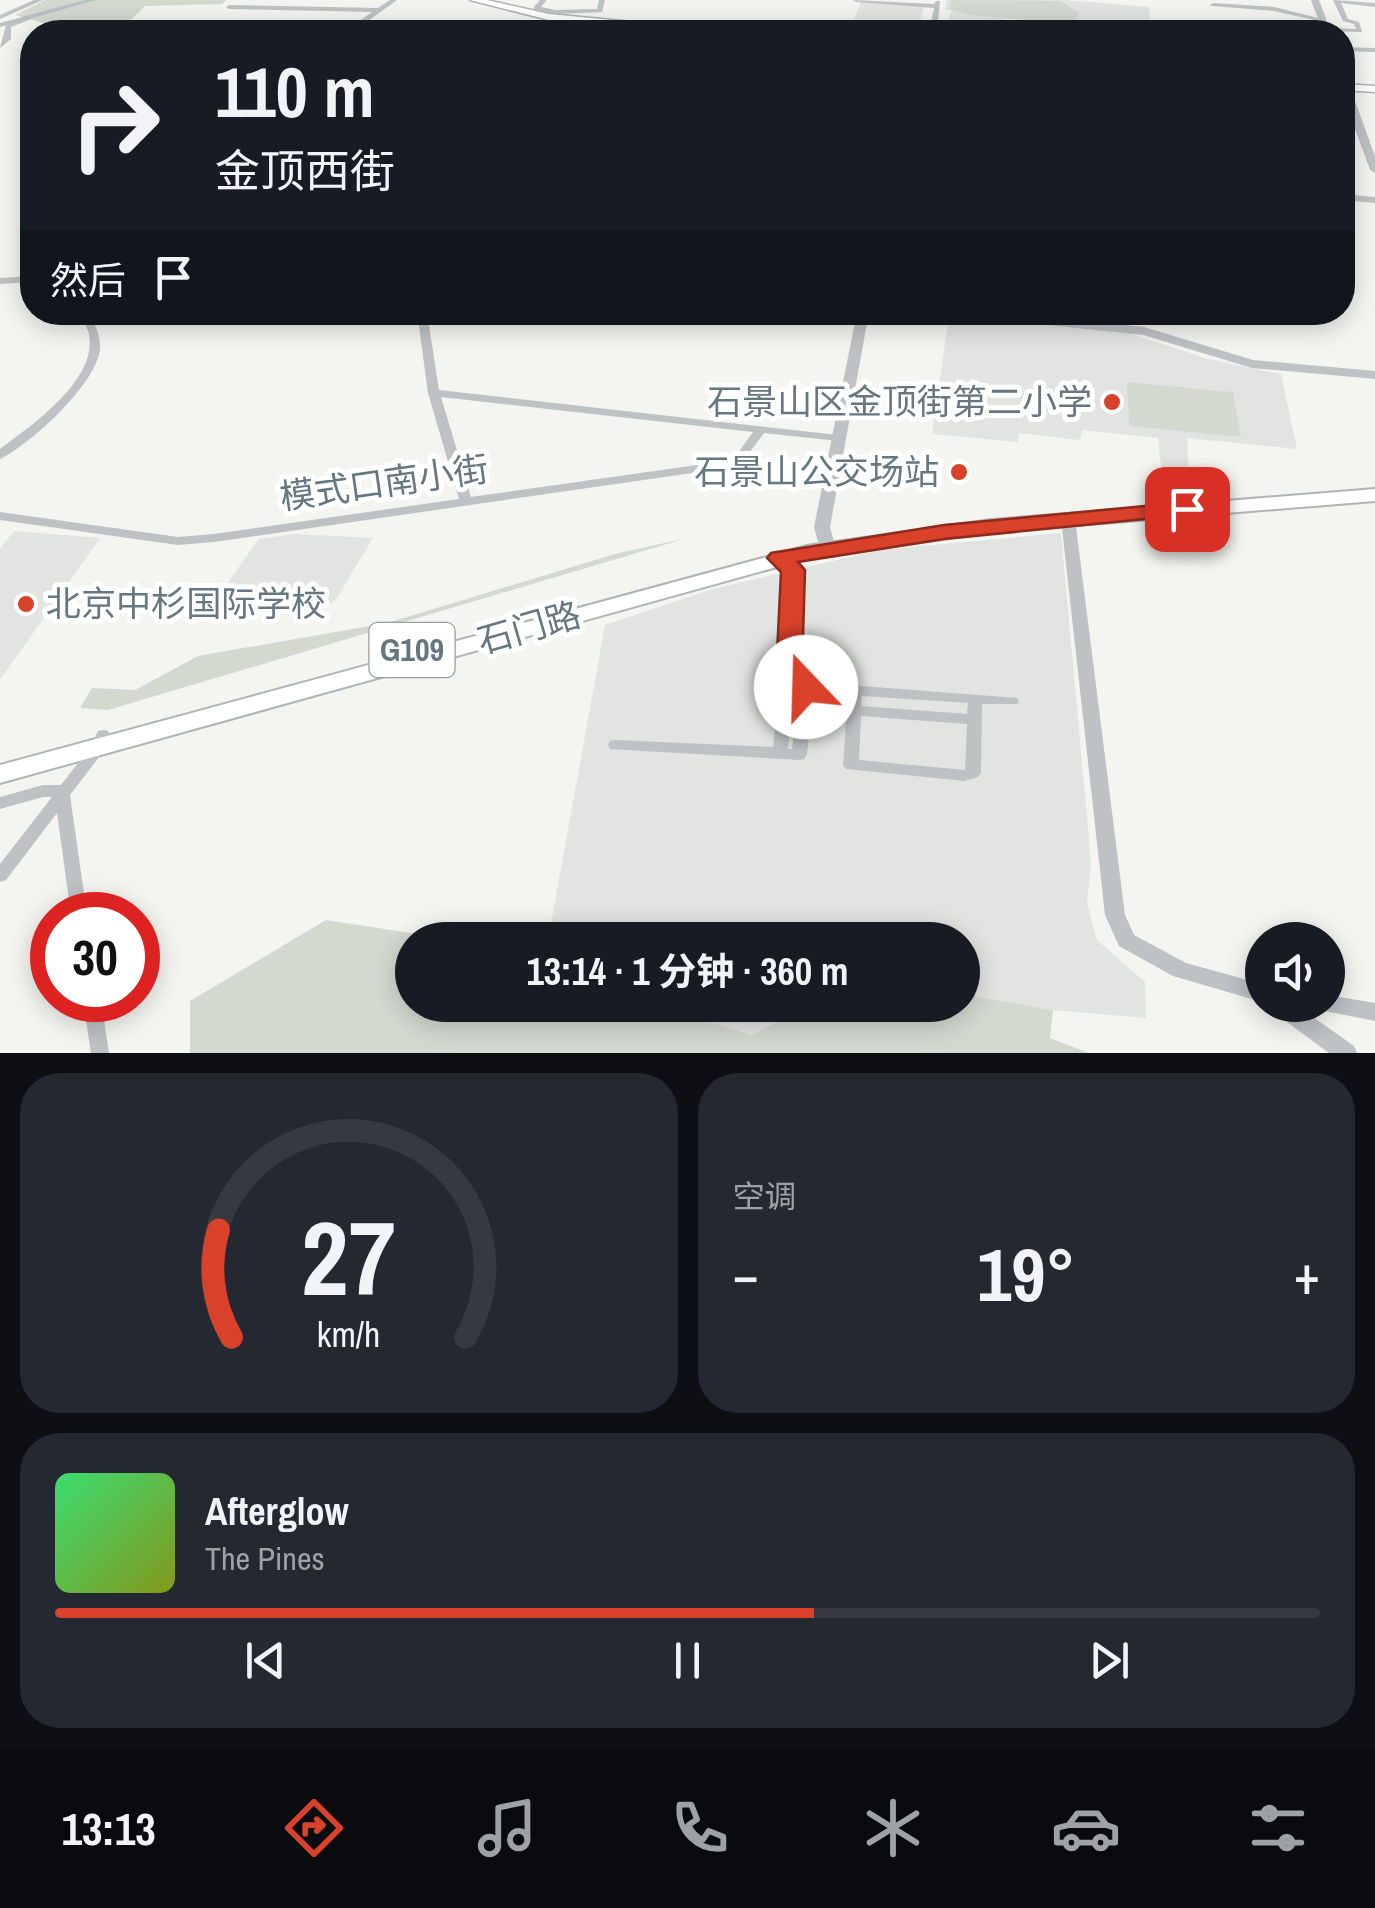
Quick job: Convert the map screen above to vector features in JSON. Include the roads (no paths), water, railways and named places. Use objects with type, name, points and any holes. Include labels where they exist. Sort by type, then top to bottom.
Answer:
[{"type":"highway","name":"G109","points":[[826,543],[1005,514],[1375,486]]},
{"type":"highway","name":"G109","points":[[826,543],[1068,518],[1375,495]]},
{"type":"highway","name":"石门路","points":[[0,762],[101,742],[826,543]]},
{"type":"highway","name":"石门路","points":[[0,774],[101,742],[826,543]]},
{"type":"main road","points":[[463,0],[565,20]]},
{"type":"main road","points":[[475,0],[574,20]]},
{"type":"street","points":[[1,16],[40,0]]},
{"type":"street","points":[[365,20],[394,0]]},
{"type":"street","points":[[544,0],[536,8],[589,13],[600,11],[602,0]]},
{"type":"street","points":[[856,0],[938,3]]},
{"type":"street","points":[[1228,0],[1213,5],[1274,9],[1304,20]]},
{"type":"street","points":[[1336,1],[1375,4]]},
{"type":"street","points":[[229,7],[380,10]]},
{"type":"street","points":[[25,20],[36,16]]},
{"type":"street","points":[[0,46],[7,39],[8,26],[20,22]]},
{"type":"street","points":[[1355,22],[1360,32]]},
{"type":"street","points":[[1355,31],[1375,33]]},
{"type":"street","points":[[1355,115],[1375,170]]},
{"type":"street","points":[[1355,128],[1360,128]]},
{"type":"street","points":[[0,455],[36,427],[82,382],[93,358],[94,334],[90,325]]},
{"type":"street","points":[[424,325],[434,393],[466,502]]},
{"type":"street","points":[[826,543],[822,527],[860,325]]},
{"type":"street","points":[[1086,325],[1144,331],[1252,364],[1375,375]]},
{"type":"street","points":[[1144,325],[1144,331]]},
{"type":"street","points":[[434,393],[838,438]]},
{"type":"street","name":"模式口南小街","points":[[0,516],[178,540],[720,465],[739,459],[760,430]]},
{"type":"street","points":[[1068,518],[1115,915],[1126,940],[1180,970],[1245,988]]},
{"type":"street","points":[[779,558],[793,570],[789,674]]},
{"type":"street","points":[[780,753],[786,698],[775,689],[776,673],[789,674],[806,687],[1012,701]]},
{"type":"street","points":[[615,745],[799,754],[806,687]]},
{"type":"street","points":[[855,690],[851,765],[964,776],[973,773],[974,699]]},
{"type":"street","points":[[854,710],[974,720]]},
{"type":"street","points":[[0,876],[101,742]]},
{"type":"street","points":[[0,803],[43,791],[62,792]]},
{"type":"street","points":[[62,792],[76,892]]},
{"type":"street","points":[[1345,1007],[1375,1012]]},
{"type":"street","points":[[95,1022],[100,1053]]},
{"type":"street","points":[[1303,1022],[1346,1053]]},
{"type":"waterway","points":[[0,25],[93,0]]},
{"type":"place","name":"石景山区金顶街第二小学","points":[[1112,402]]},
{"type":"place","name":"石景山公交场站","points":[[959,472]]},
{"type":"place","name":"北京中杉国际学校","points":[[26,604]]}]
